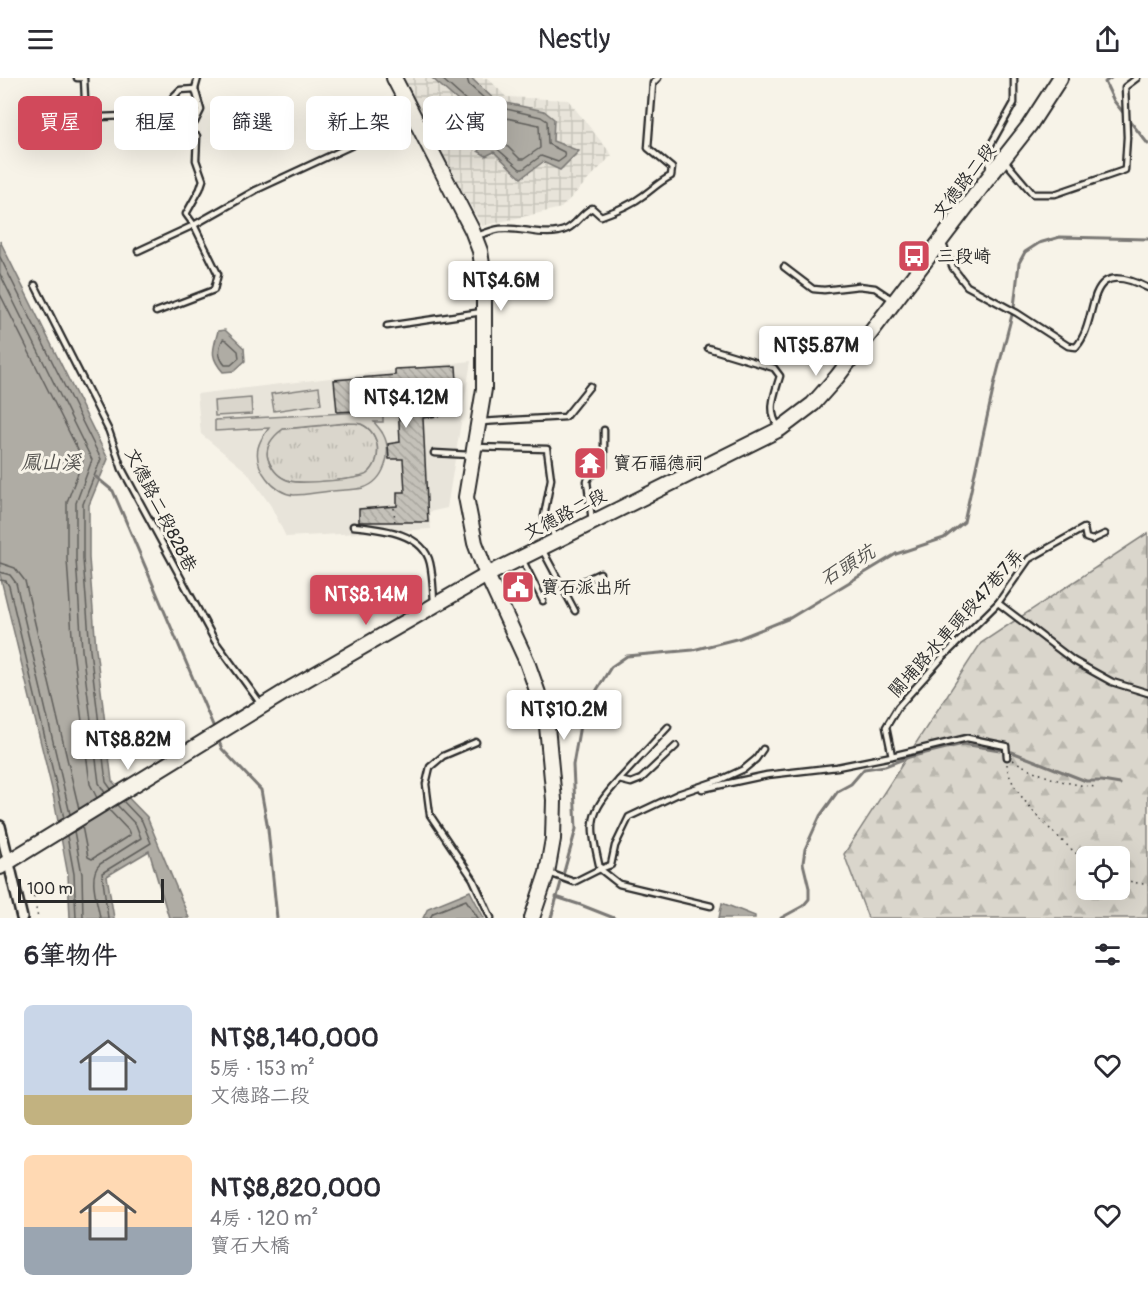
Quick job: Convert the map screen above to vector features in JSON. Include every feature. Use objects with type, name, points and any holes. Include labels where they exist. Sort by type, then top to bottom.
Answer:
[{"type":"main road","points":[[394,78],[475,236],[480,251],[485,311],[484,389],[466,497],[475,543],[527,662],[547,726],[554,800],[553,839],[548,873],[532,918]]},
{"type":"main road","name":"文德路二段","points":[[5,865],[263,706],[487,574],[592,520],[780,429],[813,404],[837,377],[1029,126],[1060,78]]},
{"type":"street","points":[[0,826],[5,865],[22,918]]},
{"type":"lane","points":[[77,78],[84,78],[85,99],[100,117],[125,116],[158,119],[167,113],[173,97],[180,90],[195,89]]},
{"type":"lane","points":[[197,96],[195,89],[198,78]]},
{"type":"lane","points":[[475,236],[501,228],[547,232],[565,230],[576,223],[583,213],[592,208],[601,216],[617,211],[645,195],[657,182],[671,176],[672,168],[648,148],[653,83],[658,78]]},
{"type":"lane","points":[[989,177],[990,146],[1014,103],[1014,78]]},
{"type":"lane","points":[[1004,159],[1033,194],[1055,194],[1125,170],[1127,137],[1125,87],[1137,78]]},
{"type":"lane","points":[[198,100],[201,110],[198,116]]},
{"type":"lane","points":[[138,251],[194,225],[255,190],[414,117]]},
{"type":"lane","points":[[156,312],[214,290],[218,274],[194,225],[186,214],[200,189],[202,180],[196,160],[196,150]]},
{"type":"lane","points":[[941,240],[953,268],[967,286],[1017,313],[1068,346],[1076,347],[1082,340],[1094,297],[1101,285],[1111,279],[1119,279],[1148,288]]},
{"type":"lane","points":[[784,267],[813,289],[859,286],[875,288],[895,302]]},
{"type":"lane","name":"文德路二段828巷","points":[[34,285],[109,431],[122,470],[215,641],[263,706]]},
{"type":"lane","points":[[387,326],[485,311]]},
{"type":"lane","points":[[708,348],[774,368],[780,376],[772,407],[773,419],[780,429]]},
{"type":"lane","points":[[478,422],[565,417],[590,386]]},
{"type":"lane","points":[[592,520],[587,481],[603,467],[604,430]]},
{"type":"lane","points":[[434,453],[547,449],[551,479],[544,516],[556,539]]},
{"type":"lane","points":[[353,526],[388,530],[412,541],[427,555],[435,604]]},
{"type":"lane","name":"關埔路水車頭段47巷7弄","points":[[892,756],[886,727],[898,707],[942,658],[998,603],[1029,559],[1084,528],[1086,538],[1092,540],[1105,534]]},
{"type":"lane","points":[[541,546],[575,611]]},
{"type":"lane","points":[[520,556],[543,601]]},
{"type":"lane","points":[[564,590],[600,573]]},
{"type":"lane","points":[[998,603],[1074,661],[1112,682],[1148,693]]},
{"type":"lane","points":[[668,727],[601,800],[595,812],[592,830],[600,869],[620,884],[711,906]]},
{"type":"lane","points":[[678,794],[767,775],[892,756],[967,738],[1006,746],[1007,757]]},
{"type":"lane","points":[[476,742],[443,756],[430,767],[426,784],[430,815],[473,879],[491,918]]},
{"type":"lane","points":[[619,780],[631,783],[641,779],[676,746]]},
{"type":"lane","points":[[548,873],[574,882],[611,865],[615,846],[629,817],[678,794],[744,769],[756,759],[763,749]]},
{"type":"path","points":[[394,508],[394,525],[403,536]]},
{"type":"path","points":[[1007,757],[1035,773],[1071,785],[1097,787]]},
{"type":"path","points":[[1007,757],[1008,775],[1018,792],[1056,836],[1076,853]]},
{"type":"path","points":[[1130,881],[1148,885]]},
{"type":"path","points":[[32,885],[38,918]]},
{"type":"shaded area","points":[[401,78],[488,78],[505,96],[423,96],[423,118]]},
{"type":"shaded area","points":[[507,97],[568,100],[612,155],[561,208],[482,226],[440,150],[507,150]]},
{"type":"shaded area","points":[[471,361],[447,508],[429,512],[431,529],[286,537],[271,506],[247,472],[201,434],[197,394]]},
{"type":"green space","points":[[319,387],[321,404],[274,411],[271,394]]},
{"type":"green space","points":[[251,398],[252,414],[215,416],[214,401]]},
{"type":"green space","points":[[383,411],[383,422],[374,422],[386,441],[387,457],[382,473],[371,484],[363,488],[294,495],[272,485],[259,464],[258,448],[269,428],[215,431],[215,420]],"holes":[[[361,424],[368,428],[376,440],[378,448],[376,462],[367,474],[342,480],[296,482],[282,478],[272,467],[267,455],[268,446],[283,429]]]},
{"type":"green space","points":[[347,423],[361,424],[368,428],[376,440],[378,448],[376,462],[367,474],[342,480],[296,482],[282,478],[272,467],[267,454],[268,446],[283,429]]},
{"type":"green space","points":[[1148,533],[1148,918],[868,918],[844,854],[981,643]]},
{"type":"water","points":[[432,78],[471,78],[491,96],[452,96]]},
{"type":"water","points":[[507,103],[544,111],[554,119],[553,141],[579,151],[560,170],[543,162],[521,178],[494,152],[486,156],[478,151],[507,150]]},
{"type":"water","name":"鳳山溪","points":[[0,241],[108,459],[89,505],[89,558],[96,649],[112,781],[147,817],[189,918],[169,918],[149,851],[107,876],[114,918],[70,918],[68,875],[52,789],[0,575]]},
{"type":"water","points":[[225,330],[244,348],[245,361],[234,371],[223,372],[213,353],[218,331]]},
{"type":"water","points":[[470,891],[484,918],[423,918],[428,908]]},
{"type":"water","points":[[722,903],[755,916],[755,918],[719,918]]},
{"type":"building","points":[[456,366],[459,413],[423,418],[428,522],[359,522],[359,509],[397,506],[397,492],[405,492],[403,459],[389,459],[388,444],[400,442],[398,405],[390,406],[390,393],[353,396],[354,411],[337,412],[334,380],[395,375],[395,369]]},
{"type":"building","name":"寶石派出所","points":[[525,576],[531,588],[510,598],[504,585]]},
{"type":"waterway","name":"石頭坑","points":[[1111,78],[1105,82],[1114,101],[1148,144]]},
{"type":"waterway","name":"石頭坑","points":[[551,918],[576,829],[573,765],[582,714],[611,667],[627,656],[693,650],[740,638],[790,618],[896,554],[944,538],[964,522],[1014,307],[1019,263],[1025,252],[1039,243],[1060,237],[1148,239]]},
{"type":"waterway","points":[[96,477],[113,491],[215,730]]},
{"type":"waterway","points":[[218,739],[222,749],[261,790],[268,829],[277,918]]},
{"type":"waterway","points":[[781,918],[803,906],[809,899],[809,888],[803,863],[805,849],[820,816],[838,791],[851,784],[864,769],[885,766],[909,757],[963,744],[1012,752],[1086,781],[1120,784]]},
{"type":"waterway","points":[[556,897],[614,918]]},
{"type":"place","name":"三段崎","points":[[914,256]]},
{"type":"place","name":"寶石福德祠","points":[[590,463]]},
{"type":"place","name":"寶石派出所","points":[[518,587]]}]
